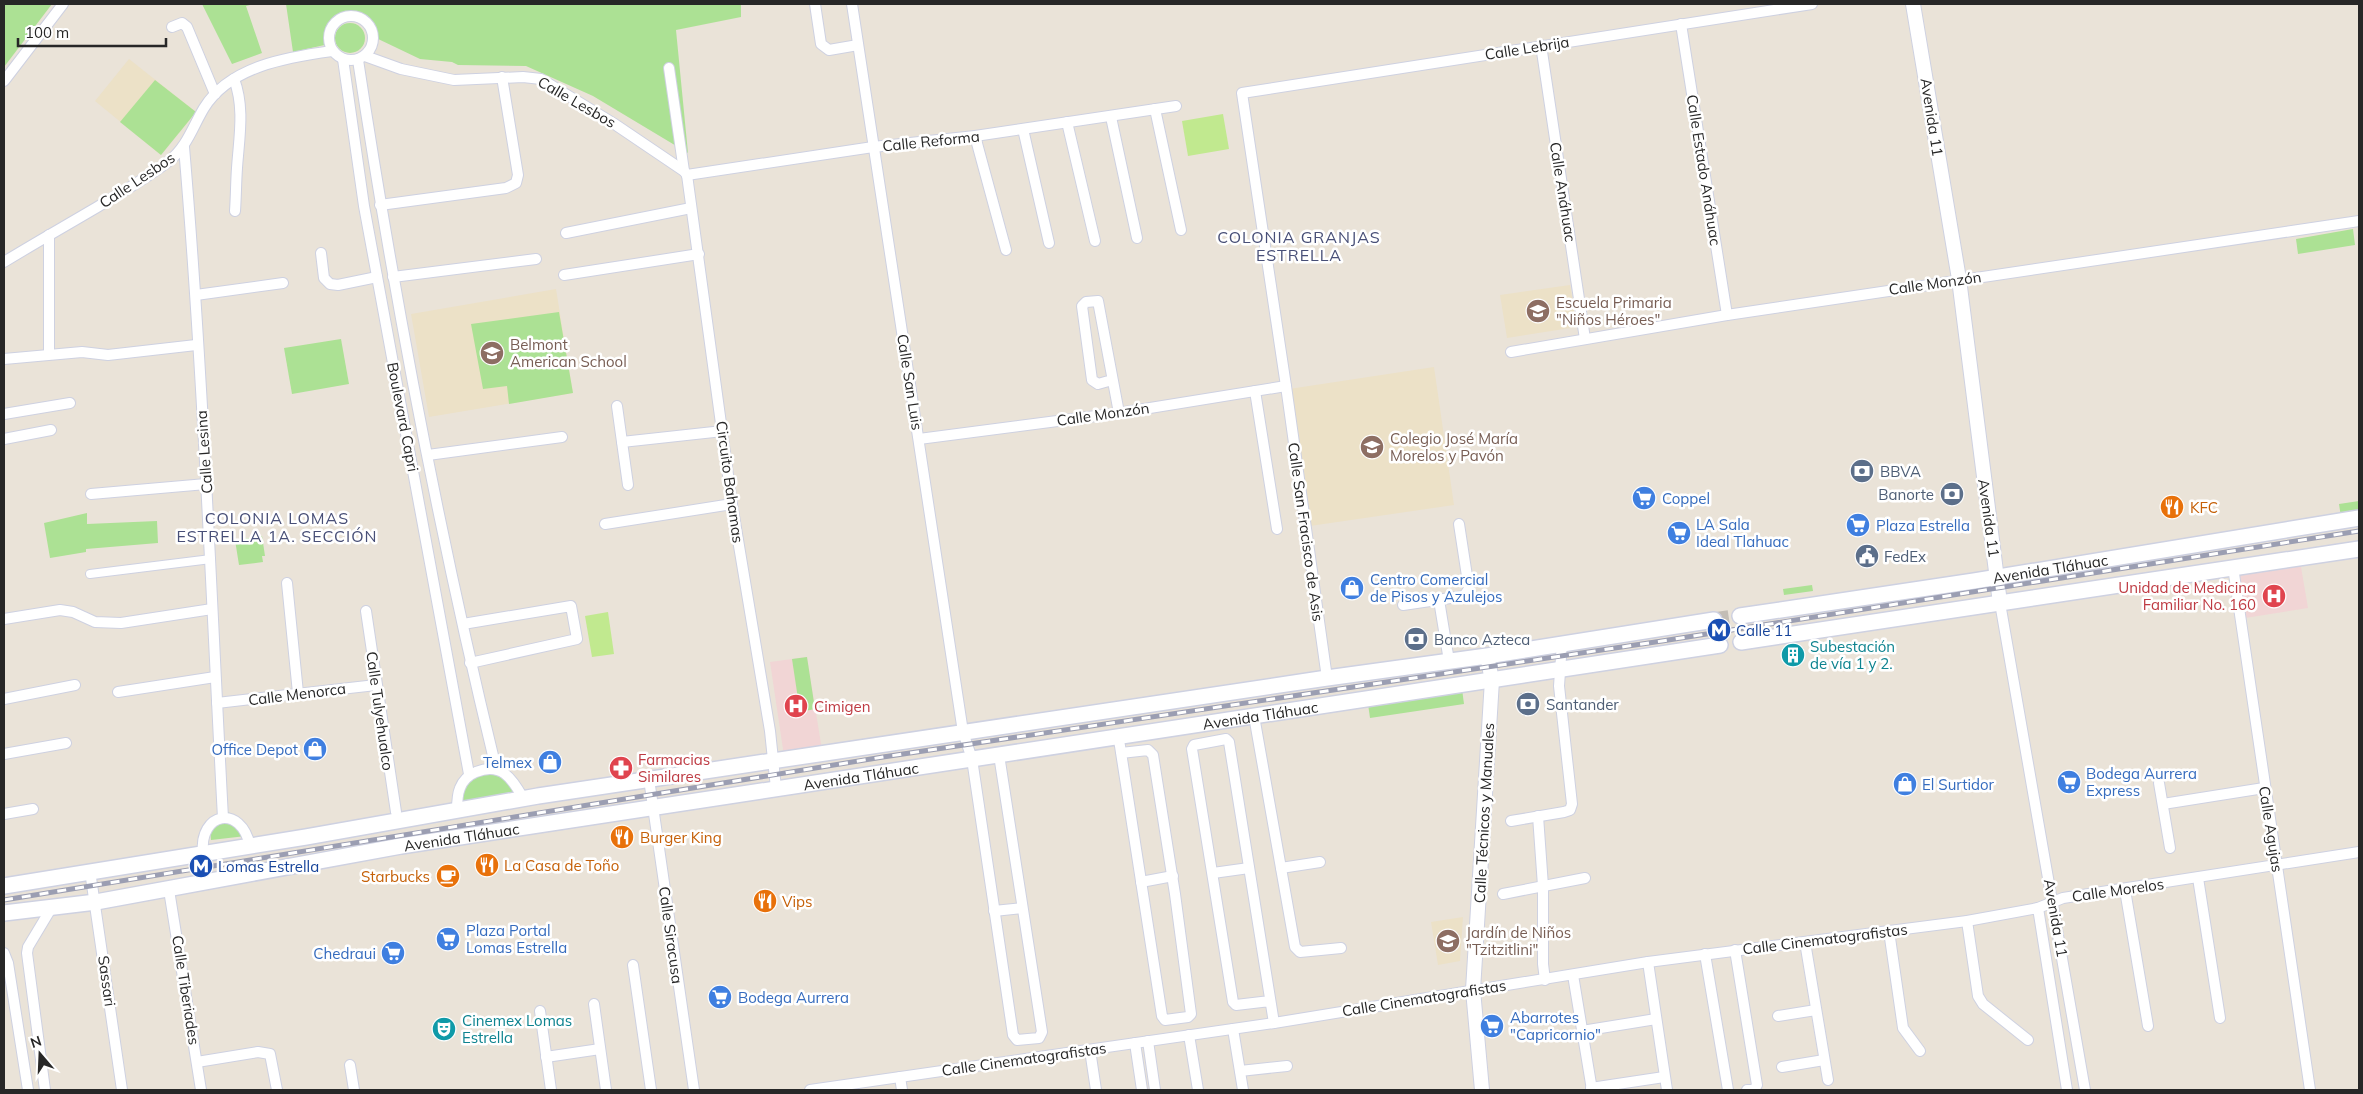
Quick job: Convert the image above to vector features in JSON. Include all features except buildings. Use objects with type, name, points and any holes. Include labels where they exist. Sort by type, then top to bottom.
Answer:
[{"type":"main road","name":"Avenida Tláhuac","points":[[1740,616],[1997,578],[2359,518]]},
{"type":"main road","name":"Avenida Tláhuac","points":[[1740,642],[2359,549]]},
{"type":"main road","name":"Avenida Tláhuac","points":[[4,886],[457,811],[524,798],[1327,678],[1487,656],[1714,620]]},
{"type":"main road","name":"Avenida Tláhuac","points":[[4,913],[96,902],[169,890],[372,850],[653,809],[776,788],[1720,645]]},
{"type":"main road","points":[[19,884],[22,910]]},
{"type":"street","points":[[4,81],[63,4]]},
{"type":"street","points":[[815,4],[821,44],[829,50],[858,45]]},
{"type":"street","name":"Calle San Luis","points":[[852,4],[963,732],[972,759],[1013,1035],[1017,1040],[1039,1038],[1042,1032],[1022,908]]},
{"type":"street","name":"Calle Lebrija","points":[[1242,93],[1812,4]]},
{"type":"street","name":"Avenida 11","points":[[1913,4],[1958,279],[2000,603],[2085,1090]]},
{"type":"street","points":[[347,16],[355,16],[368,23],[374,36],[370,51],[361,58],[343,59],[332,51],[328,37],[334,23],[347,16]]},
{"type":"street","points":[[172,27],[182,24],[187,27],[214,94]]},
{"type":"street","name":"Calle Estado Anáhuac","points":[[1681,24],[1727,315]]},
{"type":"street","name":"Calle Anáhuac","points":[[1541,46],[1585,340]]},
{"type":"street","name":"Calle Lesbos","points":[[4,262],[159,169],[184,147],[214,94],[234,80],[260,66],[332,51]]},
{"type":"street","name":"Calle Lesbos","points":[[361,58],[427,76],[454,80],[502,77],[541,79],[613,123],[685,173]]},
{"type":"street","name":"Boulevard Capri","points":[[361,58],[380,205],[393,277],[470,663],[496,768]]},
{"type":"street","name":"Boulevard Capri","points":[[343,59],[364,206],[469,774]]},
{"type":"street","name":"Circuito Bahamas","points":[[669,68],[698,254],[732,504],[770,731],[776,788]]},
{"type":"street","points":[[380,205],[506,188],[516,183],[518,175],[502,77]]},
{"type":"street","points":[[234,80],[238,89],[242,134],[237,168],[235,211]]},
{"type":"street","name":"Calle San Fracisco de Asis","points":[[1242,93],[1327,678]]},
{"type":"street","name":"Calle Reforma","points":[[685,173],[873,147],[976,136],[1176,106]]},
{"type":"street","points":[[1155,109],[1181,230]]},
{"type":"street","points":[[1111,117],[1137,238]]},
{"type":"street","points":[[1067,122],[1095,241]]},
{"type":"street","points":[[1023,129],[1049,243]]},
{"type":"street","points":[[976,136],[1006,250]]},
{"type":"street","name":"Calle Lesina","points":[[184,147],[196,295],[196,345],[211,559],[223,818]]},
{"type":"street","points":[[566,233],[691,208]]},
{"type":"street","name":"Calle Monzón","points":[[1511,352],[1727,315],[1958,279],[2106,260],[2359,221]]},
{"type":"street","points":[[48,235],[50,353]]},
{"type":"street","points":[[321,253],[324,278],[330,284],[338,285],[377,277]]},
{"type":"street","points":[[564,275],[698,254]]},
{"type":"street","points":[[393,277],[536,259]]},
{"type":"street","points":[[196,295],[283,283]]},
{"type":"street","points":[[1112,380],[1098,384],[1092,380],[1082,306],[1086,302],[1098,301],[1119,413]]},
{"type":"street","points":[[4,358],[50,353],[82,352],[108,354],[196,345]]},
{"type":"street","name":"Calle Monzón","points":[[919,439],[1119,413],[1286,386]]},
{"type":"street","points":[[1256,391],[1277,529]]},
{"type":"street","points":[[4,414],[70,403]]},
{"type":"street","points":[[617,406],[628,485]]},
{"type":"street","points":[[4,439],[51,430]]},
{"type":"street","points":[[622,442],[723,431]]},
{"type":"street","points":[[428,455],[562,437]]},
{"type":"street","points":[[91,494],[206,484]]},
{"type":"street","points":[[605,524],[732,504]]},
{"type":"street","points":[[1403,605],[1464,596],[1469,589],[1460,524]]},
{"type":"street","points":[[90,574],[211,559]]},
{"type":"street","name":"Calle Agujas","points":[[2233,567],[2264,788],[2310,1090]]},
{"type":"street","points":[[287,583],[298,693]]},
{"type":"street","points":[[1439,600],[1449,661]]},
{"type":"street","points":[[463,624],[571,606],[577,639],[470,663]]},
{"type":"street","points":[[4,620],[60,610],[73,612],[95,622],[121,624],[212,609]]},
{"type":"street","name":"Calle Tulyehualco","points":[[366,611],[396,812]]},
{"type":"street","points":[[1511,821],[1564,812],[1570,810],[1572,804],[1559,686],[1562,643]]},
{"type":"street","name":"Calle Técnicos y Manuales","points":[[1482,1090],[1473,990],[1492,680],[1487,656]]},
{"type":"street","points":[[118,692],[215,677]]},
{"type":"street","name":"Calle Menorca","points":[[217,703],[376,684]]},
{"type":"street","points":[[4,699],[75,685]]},
{"type":"street","points":[[1254,716],[1295,947],[1300,952],[1342,948]]},
{"type":"street","points":[[1118,736],[1162,1016],[1165,1020],[1188,1017],[1191,1014],[1173,876],[1153,755],[1148,750],[1121,753]]},
{"type":"street","points":[[1270,1001],[1236,1005],[1232,1002],[1192,746],[1226,739],[1229,742],[1274,1022]]},
{"type":"street","points":[[4,754],[66,743]]},
{"type":"street","points":[[994,912],[1022,908],[999,754]]},
{"type":"street","points":[[457,811],[460,787],[469,774],[482,769],[496,768],[514,783],[524,798]]},
{"type":"street","name":"Calle Siracusa","points":[[649,779],[694,1090]]},
{"type":"street","points":[[2159,783],[2170,848]]},
{"type":"street","points":[[2163,804],[2264,788]]},
{"type":"street","points":[[4,814],[33,809]]},
{"type":"street","points":[[1538,816],[1543,886],[1543,964],[1545,980]]},
{"type":"street","points":[[203,853],[203,836],[207,828],[215,821],[223,818],[240,823],[245,830],[250,846]]},
{"type":"street","name":"Calle Morelos","points":[[2038,908],[2063,898],[2277,867],[2359,852]]},
{"type":"street","points":[[1281,868],[1320,862]]},
{"type":"street","points":[[1213,873],[1249,868]]},
{"type":"street","name":"Sassari","points":[[90,872],[96,902],[122,1090]]},
{"type":"street","points":[[1141,882],[1173,876]]},
{"type":"street","points":[[1503,894],[1585,878]]},
{"type":"street","points":[[2198,878],[2220,1018]]},
{"type":"street","name":"Calle Tiberiades","points":[[169,890],[201,1090]]},
{"type":"street","points":[[2124,890],[2148,1026]]},
{"type":"street","points":[[45,1090],[27,959],[28,947],[52,907]]},
{"type":"street","name":"Avenida 11","points":[[2038,908],[2066,1086]]},
{"type":"street","name":"Calle Cinematografistas","points":[[810,1090],[1233,1029],[1648,962],[1967,921],[2038,908]]},
{"type":"street","points":[[1967,921],[1978,996],[1982,1004],[2028,1040]]},
{"type":"street","points":[[1889,931],[1904,1028],[1920,1052]]},
{"type":"street","points":[[1805,942],[1828,1080]]},
{"type":"street","points":[[1735,950],[1757,1085],[1754,1090],[1747,1090]]},
{"type":"street","points":[[4,953],[8,963],[28,1090]]},
{"type":"street","points":[[1705,954],[1728,1090]]},
{"type":"street","points":[[8,963],[27,959]]},
{"type":"street","points":[[1648,962],[1667,1090]]},
{"type":"street","points":[[633,965],[651,1090]]},
{"type":"street","points":[[1573,975],[1592,1089],[1664,1076]]},
{"type":"street","points":[[594,1004],[606,1090]]},
{"type":"street","points":[[1778,1016],[1816,1010]]},
{"type":"street","points":[[540,1011],[551,1090]]},
{"type":"street","points":[[1582,1031],[1656,1020]]},
{"type":"street","points":[[1233,1029],[1243,1090]]},
{"type":"street","points":[[1189,1035],[1198,1090]]},
{"type":"street","points":[[1148,1041],[1155,1090]]},
{"type":"street","points":[[1134,1043],[1142,1090]]},
{"type":"street","points":[[546,1057],[600,1049]]},
{"type":"street","points":[[1090,1050],[1096,1090]]},
{"type":"street","points":[[197,1062],[258,1052],[270,1054],[278,1090]]},
{"type":"street","points":[[1782,1066],[1824,1060]]},
{"type":"street","points":[[350,1065],[354,1090]]},
{"type":"street","points":[[1240,1071],[1287,1066]]},
{"type":"street","points":[[900,1077],[902,1090]]},
{"type":"street","points":[[2066,1086],[2084,1079]]},
{"type":"shaded area","points":[[129,59],[196,112],[161,155],[95,101]]},
{"type":"shaded area","name":"Escuela Primaria \"Niños Héroes\"","points":[[1570,285],[1577,327],[1507,338],[1500,295]]},
{"type":"shaded area","name":"Belmont American School","points":[[556,289],[573,393],[429,417],[411,314]]},
{"type":"shaded area","name":"Colegio José María Morelos y Pavón","points":[[1434,367],[1454,505],[1310,526],[1289,389]]},
{"type":"shaded area","name":"Unidad de Medicina Familiar No. 160","points":[[2300,561],[2308,608],[2245,618],[2238,571]]},
{"type":"shaded area","name":"Cimigen","points":[[807,657],[822,750],[784,756],[770,662]]},
{"type":"shaded area","name":"Jardín de Niños \"Tzitzitlini\"","points":[[1463,917],[1460,961],[1438,965],[1431,922]]},
{"type":"green space","points":[[4,4],[52,4],[4,67]]},
{"type":"green space","points":[[202,4],[254,4],[246,6],[262,53],[232,64]]},
{"type":"green space","points":[[286,4],[741,4],[741,17],[676,30],[688,153],[593,96],[526,66],[458,65],[452,62],[420,59],[374,37],[370,27],[363,20],[356,17],[348,16],[340,19],[334,25],[330,33],[329,44],[293,52]]},
{"type":"green space","points":[[350,23],[361,27],[365,38],[361,49],[350,53],[339,49],[335,38],[339,27]]},
{"type":"green space","points":[[155,80],[196,112],[161,155],[120,122]]},
{"type":"green space","points":[[1223,114],[1229,149],[1188,156],[1182,121]]},
{"type":"green space","points":[[2353,229],[2355,245],[2298,254],[2296,239]]},
{"type":"green space","points":[[559,312],[573,393],[509,404],[507,386],[483,389],[471,324]]},
{"type":"green space","points":[[341,339],[349,384],[292,394],[284,348]]},
{"type":"green space","points":[[2359,501],[2359,514],[2341,517],[2339,504]]},
{"type":"green space","points":[[87,513],[87,524],[157,521],[158,543],[86,549],[86,552],[50,558],[44,523]]},
{"type":"green space","points":[[262,536],[265,556],[262,556],[263,562],[239,565],[235,540]]},
{"type":"green space","points":[[1812,585],[1813,591],[1784,595],[1783,589]]},
{"type":"green space","points":[[608,612],[614,654],[592,657],[585,616]]},
{"type":"green space","points":[[807,657],[815,709],[800,712],[792,659]]},
{"type":"green space","points":[[1462,689],[1464,704],[1370,718],[1368,704]]},
{"type":"green space","points":[[492,771],[509,784],[518,797],[461,805],[464,791],[469,782],[473,778]]},
{"type":"green space","points":[[228,812],[237,817],[246,836],[211,840],[210,829],[220,813]]},
{"type":"tunnel","points":[[1714,620],[1740,616]]},
{"type":"railway","points":[[4,900],[883,757],[1662,641],[2359,531]]},
{"type":"place","name":"Escuela Primaria \"Niños Héroes\"","points":[[1538,311]]},
{"type":"place","name":"Belmont American School","points":[[492,353]]},
{"type":"place","name":"Colegio José María Morelos y Pavón","points":[[1372,447]]},
{"type":"place","name":"BBVA","points":[[1862,471]]},
{"type":"place","name":"Banorte","points":[[1952,494]]},
{"type":"place","name":"Coppel","points":[[1644,498]]},
{"type":"place","name":"KFC","points":[[2172,507]]},
{"type":"place","name":"Plaza Estrella","points":[[1858,525]]},
{"type":"place","name":"LA Sala Ideal Tlahuac","points":[[1679,533]]},
{"type":"place","name":"FedEx","points":[[1867,556]]},
{"type":"place","name":"Centro Comercial de Pisos y Azulejos","points":[[1352,588]]},
{"type":"place","name":"Unidad de Medicina Familiar No. 160","points":[[2274,596]]},
{"type":"place","name":"Calle 11","points":[[1719,630]]},
{"type":"place","name":"Banco Azteca","points":[[1416,639]]},
{"type":"place","name":"Subestación de vía 1 y 2.","points":[[1793,655]]},
{"type":"place","name":"Santander","points":[[1528,704]]},
{"type":"place","name":"Cimigen","points":[[796,706]]},
{"type":"place","name":"Office Depot","points":[[315,749]]},
{"type":"place","name":"Telmex","points":[[550,762]]},
{"type":"place","name":"Farmacias Similares","points":[[621,768]]},
{"type":"place","name":"Bodega Aurrera Express","points":[[2069,782]]},
{"type":"place","name":"El Surtidor","points":[[1905,784]]},
{"type":"place","name":"Burger King","points":[[622,837]]},
{"type":"place","name":"La Casa de Toño","points":[[487,865]]},
{"type":"place","name":"Lomas Estrella","points":[[201,866]]},
{"type":"place","name":"Starbucks","points":[[448,876]]},
{"type":"place","name":"Vips","points":[[765,901]]},
{"type":"place","name":"Plaza Portal Lomas Estrella","points":[[448,939]]},
{"type":"place","name":"Jardín de Niños \"Tzitzitlini\"","points":[[1448,941]]},
{"type":"place","name":"Chedraui","points":[[393,953]]},
{"type":"place","name":"Bodega Aurrera","points":[[720,997]]},
{"type":"place","name":"Abarrotes \"Capricornio\"","points":[[1492,1026]]},
{"type":"place","name":"Cinemex Lomas Estrella","points":[[444,1029]]},
{"type":"district","name":"COLONIA GRANJAS ESTRELLA","points":[[1299,246]]},
{"type":"district","name":"COLONIA LOMAS ESTRELLA 1A. SECCIÓN","points":[[277,527]]}]
